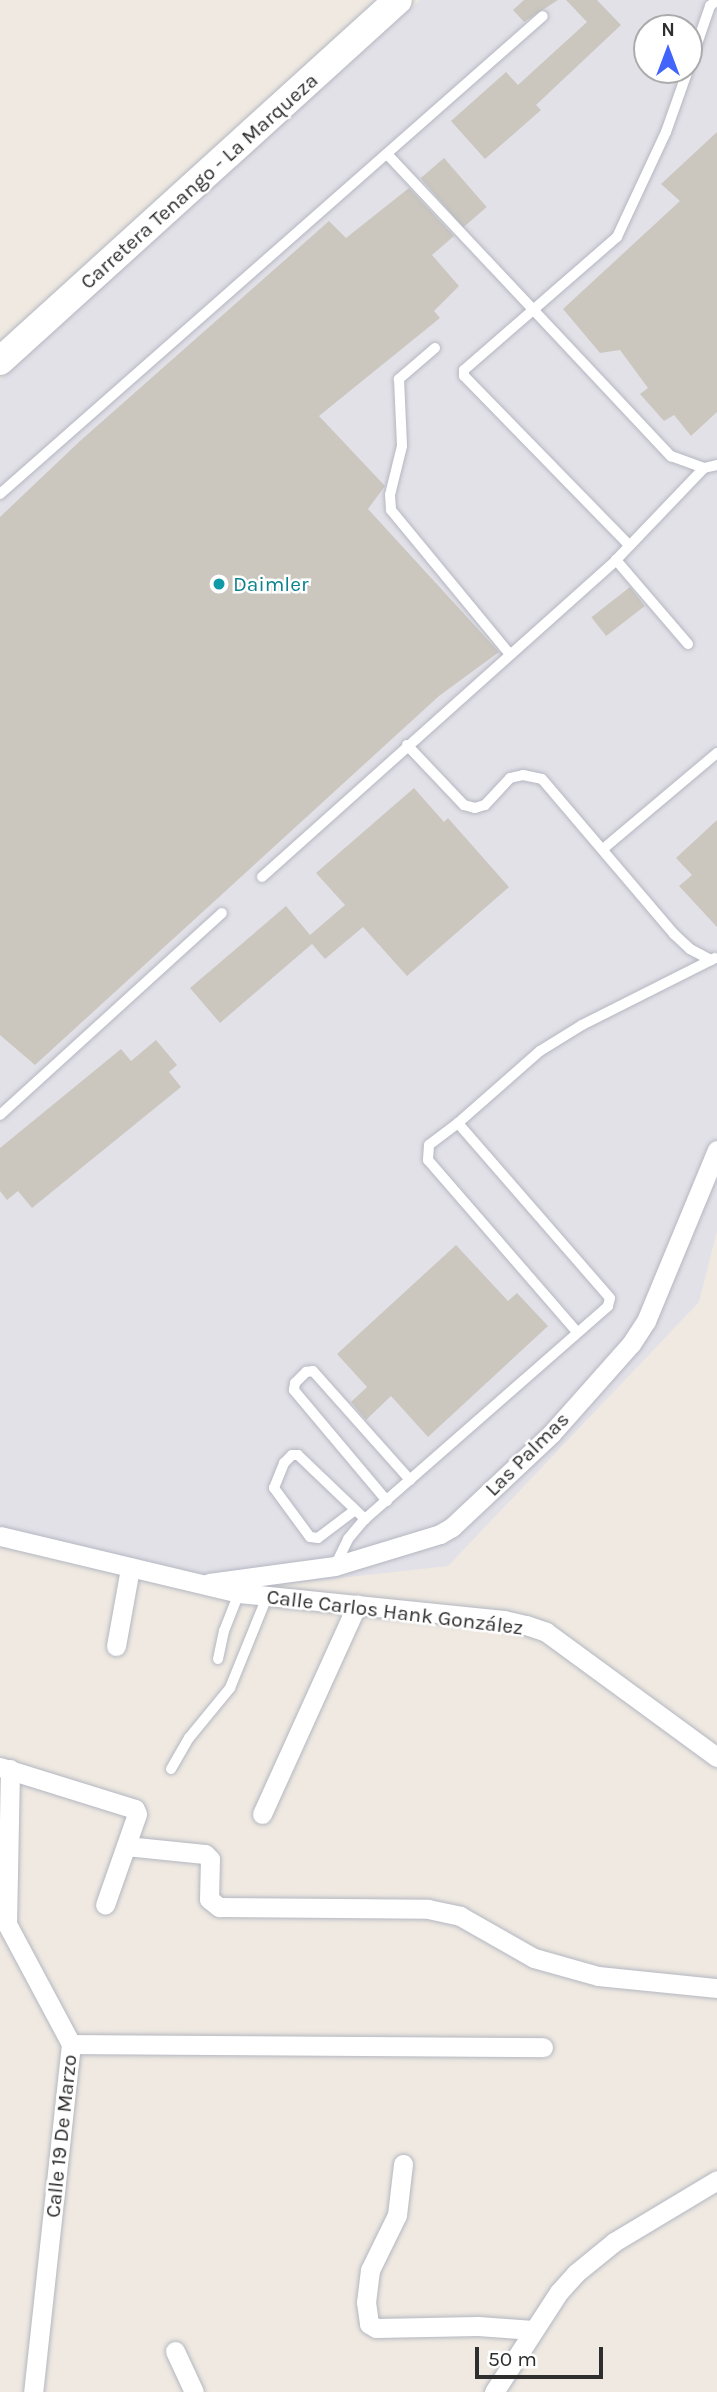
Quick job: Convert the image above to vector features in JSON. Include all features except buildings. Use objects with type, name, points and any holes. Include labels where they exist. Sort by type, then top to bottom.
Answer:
[{"type":"main road","name":"Carretera Tenango - La Marqueza","points":[[0,361],[398,0]]},
{"type":"street","name":"Las Palmas","points":[[201,1584],[335,1566],[447,1531],[551,1434],[631,1344],[646,1321],[717,1150]]},
{"type":"street","name":"Calle Carlos Hank González","points":[[0,1536],[239,1593],[504,1620],[546,1632],[717,1758]]},
{"type":"street","points":[[116,1646],[130,1568]]},
{"type":"street","points":[[262,1814],[357,1605]]},
{"type":"street","points":[[5,1768],[131,1807],[136,1814],[105,1905]]},
{"type":"street","name":"Calle 19 De Marzo","points":[[5,1768],[7,1924],[71,2044],[33,2392]]},
{"type":"street","points":[[126,1846],[205,1854],[210,1859],[209,1899],[219,1907],[428,1909],[460,1916],[534,1958],[597,1976],[717,1988]]},
{"type":"street","points":[[71,2044],[543,2047]]},
{"type":"street","points":[[403,2164],[397,2215],[370,2270],[366,2302],[369,2324],[376,2328],[478,2326],[533,2330]]},
{"type":"street","points":[[494,2392],[559,2291],[605,2250],[717,2180]]},
{"type":"street","points":[[175,2351],[194,2392]]},
{"type":"lane","points":[[703,26],[710,6],[717,0]]},
{"type":"lane","points":[[0,494],[543,16]]},
{"type":"lane","points":[[629,545],[464,376],[466,366],[617,237],[666,132],[682,84]]},
{"type":"lane","points":[[387,154],[671,456],[705,468]]},
{"type":"lane","points":[[435,348],[399,379],[402,446],[390,495],[391,510],[509,653]]},
{"type":"lane","points":[[262,877],[616,560],[705,468],[717,465]]},
{"type":"lane","points":[[616,560],[688,644]]},
{"type":"lane","points":[[408,745],[464,805],[475,808],[485,805],[510,778],[523,775],[542,779],[674,934],[690,949],[714,958]]},
{"type":"lane","points":[[603,849],[717,753]]},
{"type":"lane","points":[[0,1115],[222,912]]},
{"type":"lane","points":[[576,1331],[428,1160],[429,1145],[551,1045],[582,1025],[714,958]]},
{"type":"lane","points":[[335,1566],[348,1539],[365,1519],[576,1331],[608,1306],[609,1295],[458,1123]]},
{"type":"lane","points":[[387,1501],[294,1390],[295,1383],[306,1372],[313,1371],[410,1480]]},
{"type":"lane","points":[[355,1510],[318,1538],[310,1537],[274,1488],[284,1463],[292,1455],[298,1455],[365,1519]]},
{"type":"lane","points":[[218,1659],[224,1631],[239,1593]]},
{"type":"lane","points":[[171,1769],[189,1738],[230,1688],[267,1597]]},
{"type":"shaded area","name":"Daimler","points":[[420,0],[717,0],[717,1231],[699,1302],[448,1566],[240,1589],[0,1532],[0,380]]},
{"type":"place","name":"Daimler","points":[[219,584]]}]
